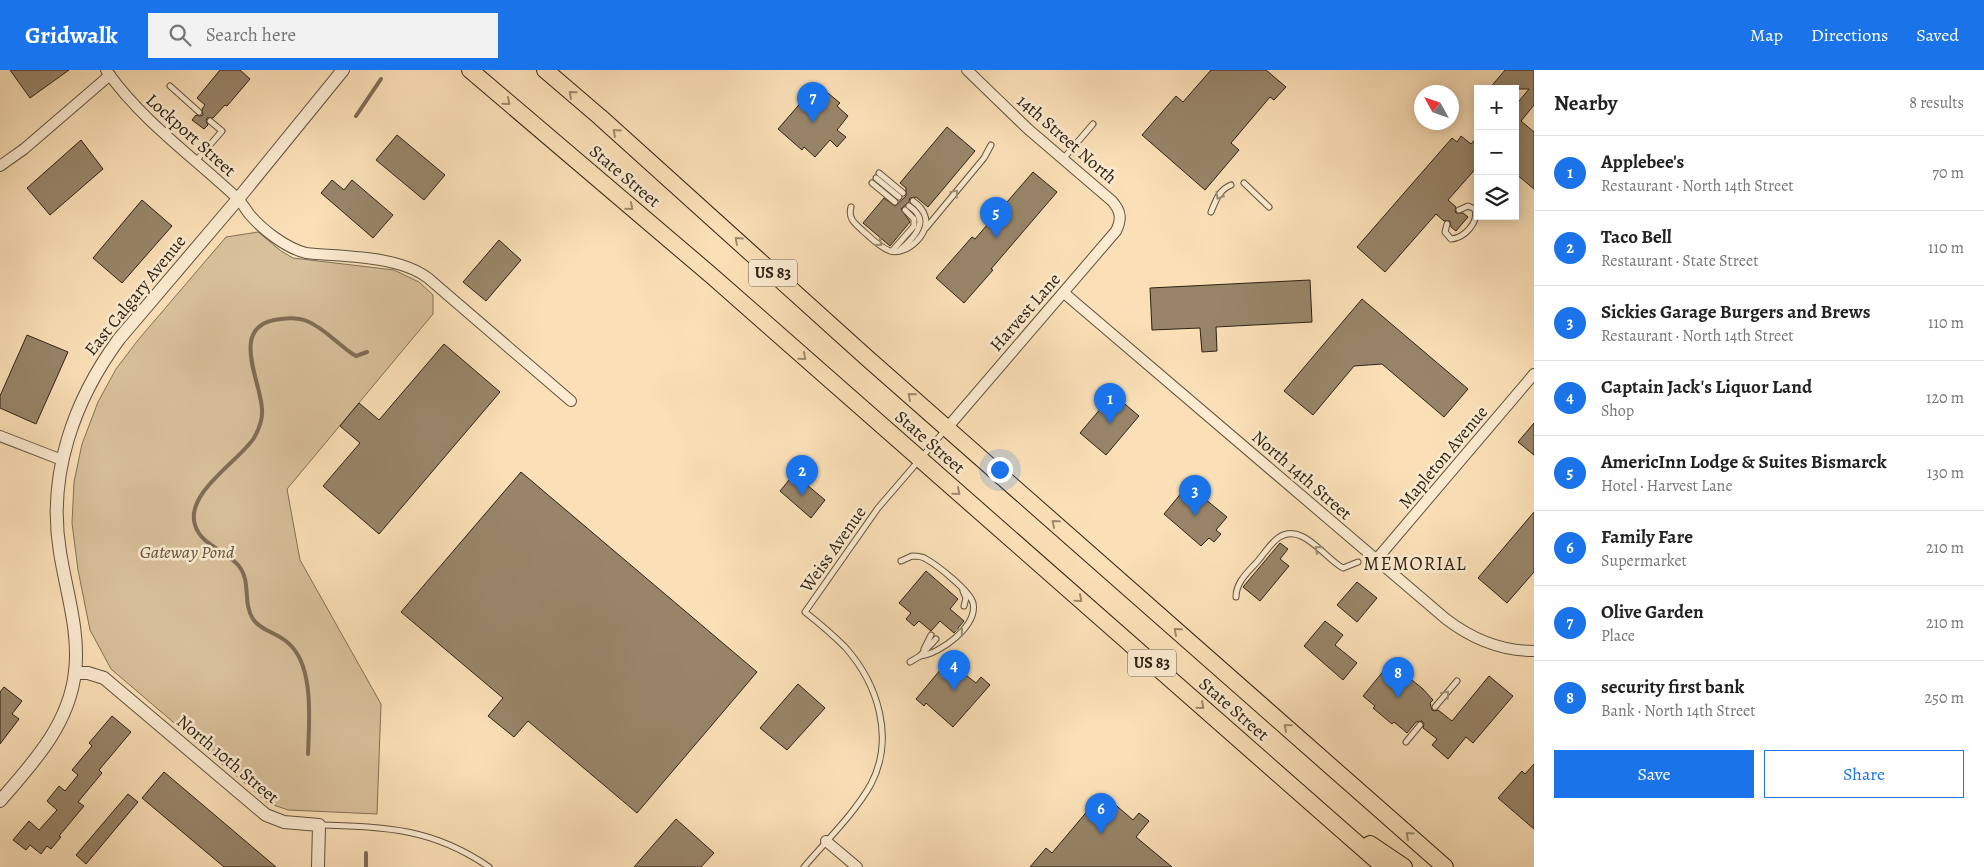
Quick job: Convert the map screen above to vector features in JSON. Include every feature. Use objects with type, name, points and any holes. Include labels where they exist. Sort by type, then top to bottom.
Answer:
[{"type":"highway","name":"State Street","points":[[470,70],[712,276],[1384,867]]},
{"type":"highway","name":"State Street","points":[[545,70],[947,428],[1445,867]]},
{"type":"highway","points":[[1329,819],[1367,867]]},
{"type":"highway","points":[[1343,831],[1378,848],[1404,867]]},
{"type":"street","name":"East Calgary Avenue","points":[[0,802],[35,761],[55,731],[70,695],[75,673],[75,638],[58,532],[58,494],[62,460],[77,409],[102,362],[119,338],[238,199],[343,70]]},
{"type":"street","name":"14th Street North","points":[[967,70],[1028,129],[1112,201],[1121,215]]},
{"type":"street","name":"Lockport Street","points":[[108,73],[142,115],[238,199],[251,216],[281,241],[296,250],[306,253],[395,262],[421,273],[571,401]]},
{"type":"street","points":[[0,166],[24,150],[108,73]]},
{"type":"street","name":"Harvest Lane","points":[[947,428],[1116,231],[1121,215]]},
{"type":"street","name":"North 14th Street","points":[[1064,293],[1446,619],[1470,635],[1499,646],[1534,651]]},
{"type":"street","name":"Mapleton Avenue","points":[[1376,560],[1534,374]]},
{"type":"street","points":[[0,436],[62,460]]},
{"type":"street","name":"North 10th Street","points":[[75,673],[97,674],[104,678],[266,815],[284,822],[319,825]]},
{"type":"street","points":[[318,867],[319,825]]},
{"type":"street","points":[[826,841],[856,867]]},
{"type":"lane","points":[[170,86],[199,112]]},
{"type":"lane","points":[[195,162],[222,131],[210,121]]},
{"type":"lane","points":[[1063,159],[1093,124]]},
{"type":"lane","points":[[851,207],[850,215],[854,222],[884,248],[895,252],[908,248],[984,158],[991,145]]},
{"type":"lane","points":[[876,178],[899,197],[876,178]]},
{"type":"lane","points":[[1244,184],[1269,207]]},
{"type":"lane","points":[[1211,212],[1218,196],[1224,188],[1231,185]]},
{"type":"lane","points":[[895,252],[914,226],[914,219],[909,206],[923,211],[926,216],[924,230]]},
{"type":"lane","points":[[1448,224],[1445,232],[1451,239],[1462,236],[1472,225],[1475,219],[1475,209],[1468,206],[1460,210]]},
{"type":"lane","name":"Weiss Avenue","points":[[804,867],[858,803],[871,783],[881,751],[881,718],[871,686],[855,660],[834,636],[805,612],[878,508],[947,428]]},
{"type":"lane","points":[[1236,597],[1237,588],[1241,580],[1276,540],[1284,535],[1293,533],[1302,536],[1342,568],[1358,562]]},
{"type":"lane","points":[[901,561],[912,556],[922,557],[958,585],[973,602],[972,615],[946,646],[910,662]]},
{"type":"lane","points":[[958,585],[962,593],[962,603]]},
{"type":"lane","points":[[920,656],[934,637]]},
{"type":"lane","points":[[1435,707],[1458,681]]},
{"type":"lane","points":[[1406,742],[1420,725]]},
{"type":"lane","name":"North 10th Street","points":[[319,825],[379,827],[410,832],[459,849],[489,867]]},
{"type":"green space","name":"Gateway Pond","points":[[258,232],[281,251],[293,258],[394,270],[419,282],[433,295],[433,314],[287,489],[300,560],[381,704],[377,814],[288,810],[268,803],[111,669],[90,630],[78,570],[72,523],[74,482],[82,444],[98,402],[116,369],[138,340],[226,237]]},
{"type":"building","points":[[10,70],[69,70],[30,98]]},
{"type":"building","points":[[220,70],[240,70],[250,79],[227,106],[225,105],[213,118],[207,118],[208,125],[204,129],[192,120],[196,115],[203,115],[202,109],[205,105],[197,98]]},
{"type":"building","points":[[1211,70],[1266,70],[1286,87],[1274,100],[1270,97],[1231,143],[1239,150],[1205,190],[1142,135],[1176,96],[1183,102]]},
{"type":"building","points":[[1505,70],[1534,70],[1534,105],[1521,121],[1534,132],[1534,189],[1519,176],[1519,101],[1529,89],[1519,89],[1519,85],[1492,85]]},
{"type":"building","points":[[817,84],[840,103],[837,106],[848,116],[837,130],[846,137],[837,147],[830,140],[815,157],[804,147],[802,150],[778,129]]},
{"type":"building","points":[[947,127],[975,151],[928,207],[916,197],[910,198],[909,202],[901,209],[910,222],[890,246],[863,223],[884,198],[895,206],[906,196],[906,188],[900,183]]},
{"type":"building","points":[[397,135],[445,175],[424,200],[376,160]]},
{"type":"building","points":[[1461,136],[1471,144],[1474,141],[1474,171],[1448,200],[1456,207],[1456,213],[1463,213],[1468,217],[1456,231],[1451,227],[1450,221],[1444,221],[1436,214],[1385,272],[1357,247],[1452,138],[1457,142]]},
{"type":"building","points":[[81,140],[103,169],[50,215],[27,188]]},
{"type":"building","points":[[1033,172],[1057,192],[964,303],[936,278],[972,237],[975,239]]},
{"type":"building","points":[[332,180],[344,190],[352,180],[393,215],[373,238],[321,193]]},
{"type":"building","points":[[142,200],[172,226],[122,283],[93,258]]},
{"type":"building","points":[[499,240],[521,260],[486,301],[463,282]]},
{"type":"building","points":[[1310,280],[1312,322],[1216,327],[1217,351],[1202,352],[1200,328],[1152,330],[1150,288]]},
{"type":"building","points":[[1362,299],[1468,389],[1444,417],[1382,364],[1354,366],[1313,415],[1284,391]]},
{"type":"building","points":[[27,335],[68,352],[36,424],[0,408],[0,396]]},
{"type":"building","points":[[444,344],[500,392],[379,534],[323,486],[360,443],[340,426],[359,403],[379,420]]},
{"type":"building","points":[[1113,394],[1139,416],[1106,455],[1080,433]]},
{"type":"building","points":[[1534,423],[1534,455],[1518,442]]},
{"type":"building","points":[[521,472],[757,672],[637,813],[528,721],[514,737],[488,716],[503,698],[401,612]]},
{"type":"building","points":[[794,474],[825,500],[811,518],[780,491]]},
{"type":"building","points":[[1188,485],[1227,517],[1216,530],[1221,534],[1214,542],[1209,538],[1201,546],[1164,514]]},
{"type":"building","points":[[1534,512],[1534,572],[1507,603],[1478,578]]},
{"type":"building","points":[[1280,543],[1288,549],[1280,559],[1289,566],[1260,601],[1243,587]]},
{"type":"building","points":[[926,571],[958,599],[950,609],[964,621],[954,633],[940,621],[931,631],[919,621],[914,626],[906,619],[911,613],[899,603]]},
{"type":"building","points":[[1357,582],[1377,598],[1357,622],[1337,605]]},
{"type":"building","points":[[1325,621],[1343,635],[1335,645],[1357,663],[1343,680],[1304,646]]},
{"type":"building","points":[[951,657],[960,665],[957,668],[976,683],[981,677],[990,685],[953,727],[926,703],[924,706],[916,699]]},
{"type":"building","points":[[1390,663],[1422,688],[1433,700],[1430,703],[1432,710],[1438,710],[1452,721],[1489,676],[1513,696],[1473,743],[1466,737],[1448,759],[1432,745],[1437,739],[1423,728],[1424,724],[1422,721],[1416,722],[1407,733],[1394,722],[1392,724],[1373,708],[1375,706],[1363,696]]},
{"type":"building","points":[[798,684],[825,708],[787,750],[760,728]]},
{"type":"building","points":[[4,687],[22,701],[12,714],[19,719],[0,744],[0,692]]},
{"type":"building","points":[[112,716],[131,732],[99,770],[102,773],[78,802],[84,806],[59,836],[61,837],[51,849],[47,846],[41,854],[30,845],[26,850],[13,840],[29,821],[39,830],[57,810],[47,801],[59,786],[65,791],[78,775],[72,770],[92,746],[89,743]]},
{"type":"building","points":[[1534,764],[1534,829],[1498,798],[1522,771],[1525,774]]},
{"type":"building","points":[[164,772],[276,867],[224,867],[142,798]]},
{"type":"building","points":[[128,794],[138,802],[86,864],[76,855]]},
{"type":"building","points":[[1111,801],[1133,820],[1139,813],[1149,821],[1136,837],[1172,867],[1030,867],[1046,848],[1052,853],[1095,802],[1101,806],[1104,803],[1107,806]]},
{"type":"building","points":[[676,819],[714,853],[701,867],[634,867]]},
{"type":"waterway","points":[[356,116],[381,79]]},
{"type":"waterway","points":[[308,754],[308,694],[302,664],[296,652],[287,642],[260,626],[253,619],[248,606],[245,578],[242,571],[233,560],[202,538],[195,525],[194,513],[198,501],[205,490],[254,438],[259,428],[262,409],[251,358],[251,345],[253,334],[261,325],[282,319],[295,318],[307,321],[320,328],[356,356],[367,352]]},
{"type":"waterway","points":[[366,853],[366,867]]},
{"type":"place","name":"Olive Garden","points":[[813,123]]},
{"type":"place","name":"AmericInn Lodge & Suites Bismarck","points":[[996,238]]},
{"type":"place","name":"Applebee's","points":[[1110,424]]},
{"type":"place","name":"Taco Bell","points":[[802,496]]},
{"type":"place","name":"Sickies Garage Burgers and Brews","points":[[1195,516]]},
{"type":"place","name":"Captain Jack's Liquor Land","points":[[954,691]]},
{"type":"place","name":"security first bank","points":[[1398,698]]},
{"type":"place","name":"Family Fare","points":[[1101,834]]},
{"type":"district","name":"MEMORIAL","points":[[1415,564]]}]
